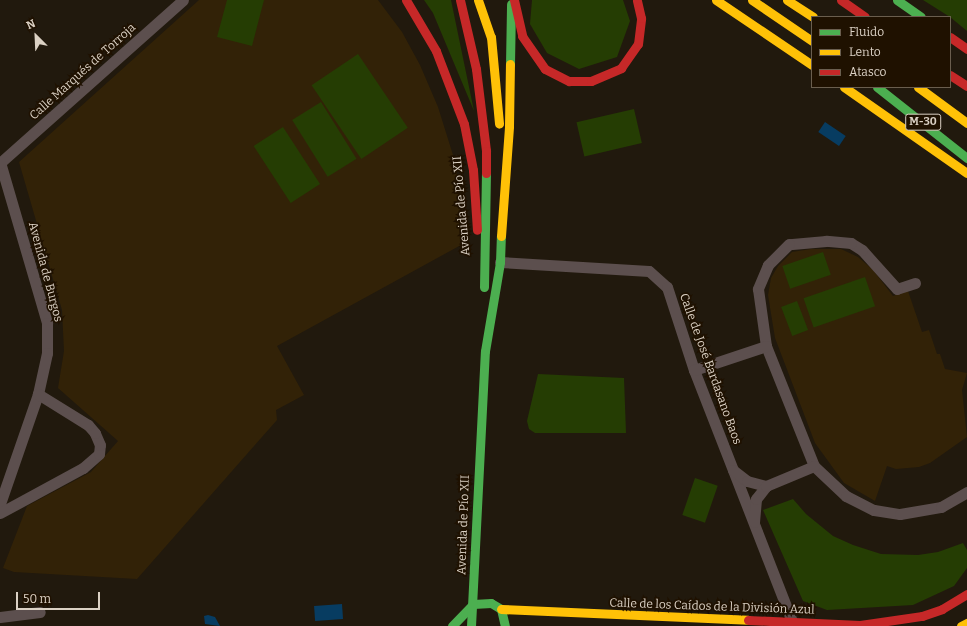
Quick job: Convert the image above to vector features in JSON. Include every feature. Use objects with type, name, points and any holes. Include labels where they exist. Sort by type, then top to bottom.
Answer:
[{"type":"main road","name":"Avenida de Pío XII","points":[[406,0],[436,51],[464,124],[473,170],[477,244],[484,294],[485,351],[471,626]]},
{"type":"main road","points":[[460,0],[476,68],[486,151],[484,294]]},
{"type":"main road","name":"Avenida de Pío XII","points":[[478,0],[491,37],[499,109],[502,194],[500,262],[485,351]]},
{"type":"main road","name":"Avenida de Pío XII","points":[[502,194],[509,126],[513,0]]},
{"type":"main road","points":[[513,0],[522,36],[545,70],[569,81],[592,81],[621,68],[638,44],[641,18],[636,0]]},
{"type":"main road","points":[[716,0],[811,64]]},
{"type":"main road","points":[[752,0],[811,40]]},
{"type":"main road","points":[[787,0],[811,16]]},
{"type":"main road","points":[[840,0],[864,16]]},
{"type":"main road","points":[[897,0],[920,16]]},
{"type":"main road","points":[[951,38],[967,49]]},
{"type":"main road","points":[[951,76],[967,86]]},
{"type":"main road","points":[[845,88],[967,173]]},
{"type":"main road","name":"M-30","points":[[878,88],[967,158]]},
{"type":"main road","name":"M-30","points":[[919,88],[967,124]]},
{"type":"main road","name":"Calle de los Caídos de la División Azul","points":[[501,608],[792,624],[861,625],[922,616],[942,609],[967,594]]},
{"type":"main road","points":[[452,626],[473,604],[491,603],[501,608],[505,626]]},
{"type":"street","name":"Calle Marqués de Torroja","points":[[0,163],[183,0]]},
{"type":"street","name":"Avenida de Burgos","points":[[0,163],[47,323],[47,353],[38,394],[0,504]]},
{"type":"street","points":[[915,283],[897,289],[862,250],[851,243],[826,241],[789,244],[768,265],[758,289],[766,346],[814,466],[846,496],[874,510],[900,514],[941,507],[967,492]]},
{"type":"street","name":"Calle de José Bardasano Baos","points":[[500,262],[599,266],[649,271],[667,287],[694,370],[792,624]]},
{"type":"street","points":[[694,370],[766,346]]},
{"type":"street","points":[[0,513],[83,468],[99,454],[100,445],[95,433],[88,425],[38,394]]},
{"type":"street","points":[[753,524],[756,499],[766,486],[814,466]]},
{"type":"street","points":[[732,469],[747,481],[766,486]]},
{"type":"street","points":[[0,617],[40,612]]},
{"type":"shaded area","points":[[199,0],[378,0],[402,32],[420,65],[438,107],[453,155],[461,197],[461,245],[277,346],[304,395],[276,410],[277,420],[137,579],[14,572],[3,568],[27,506],[91,472],[118,441],[58,388],[64,351],[62,310],[19,162]]},
{"type":"shaded area","points":[[811,249],[841,249],[858,257],[873,270],[893,296],[908,291],[922,332],[929,330],[937,354],[940,354],[945,369],[967,373],[962,390],[967,437],[930,463],[919,467],[896,469],[887,466],[875,501],[844,483],[815,443],[775,338],[768,295],[771,278],[778,266],[792,252]]},
{"type":"green space","points":[[227,0],[264,0],[252,46],[217,37]]},
{"type":"green space","points":[[424,0],[451,0],[474,111],[433,13]]},
{"type":"green space","points":[[532,0],[623,0],[630,21],[617,57],[579,69],[547,53],[530,24]]},
{"type":"green space","points":[[923,0],[967,0],[967,31],[951,18],[951,16],[948,16]]},
{"type":"green space","points":[[358,54],[408,128],[361,159],[312,85]]},
{"type":"green space","points":[[321,102],[357,159],[328,177],[292,120]]},
{"type":"green space","points":[[634,109],[642,143],[584,156],[577,122]]},
{"type":"green space","points":[[283,127],[320,184],[291,203],[254,146]]},
{"type":"green space","points":[[823,252],[831,275],[790,289],[782,266]]},
{"type":"green space","points":[[865,277],[875,306],[814,327],[804,298]]},
{"type":"green space","points":[[797,301],[808,330],[792,336],[781,307]]},
{"type":"green space","points":[[538,374],[624,378],[626,433],[535,433],[529,429],[527,421]]},
{"type":"green space","points":[[695,478],[718,486],[705,523],[682,515]]},
{"type":"green space","points":[[793,499],[806,514],[833,536],[853,545],[881,554],[918,555],[938,552],[963,543],[967,550],[967,568],[954,586],[913,605],[827,610],[803,601],[763,510]]},
{"type":"water","points":[[825,122],[846,136],[839,146],[818,132]]},
{"type":"water","points":[[342,604],[343,619],[315,621],[314,606]]},
{"type":"water","points":[[208,615],[215,617],[220,626],[205,624],[204,616]]},
{"type":"traffic: fast","points":[[897,0],[920,16]]},
{"type":"traffic: fast","points":[[510,64],[511,4]]},
{"type":"traffic: fast","points":[[878,88],[967,158]]},
{"type":"traffic: fast","points":[[484,287],[486,173]]},
{"type":"traffic: fast","points":[[471,626],[485,351],[500,262],[501,236]]},
{"type":"traffic: fast","points":[[452,626],[473,604],[491,603],[501,609],[505,626]]},
{"type":"traffic: slow","points":[[478,0],[491,37],[499,124]]},
{"type":"traffic: slow","points":[[716,0],[811,64]]},
{"type":"traffic: slow","points":[[752,0],[811,40]]},
{"type":"traffic: slow","points":[[787,0],[811,16]]},
{"type":"traffic: slow","points":[[501,236],[509,126],[510,64]]},
{"type":"traffic: slow","points":[[845,88],[967,173]]},
{"type":"traffic: slow","points":[[919,88],[967,123]]},
{"type":"traffic: slow","points":[[501,609],[748,620]]},
{"type":"traffic: slow","points":[[961,626],[967,623]]},
{"type":"traffic: jam","points":[[406,0],[436,51],[464,124],[473,170],[477,230]]},
{"type":"traffic: jam","points":[[460,0],[476,69],[486,151],[486,173]]},
{"type":"traffic: jam","points":[[514,0],[522,36],[545,69],[569,81],[591,81],[621,68],[638,44],[641,18],[637,0]]},
{"type":"traffic: jam","points":[[841,0],[864,16]]},
{"type":"traffic: jam","points":[[951,38],[967,49]]},
{"type":"traffic: jam","points":[[951,76],[967,86]]},
{"type":"traffic: jam","points":[[748,620],[860,625],[922,616],[942,609],[967,594]]}]
